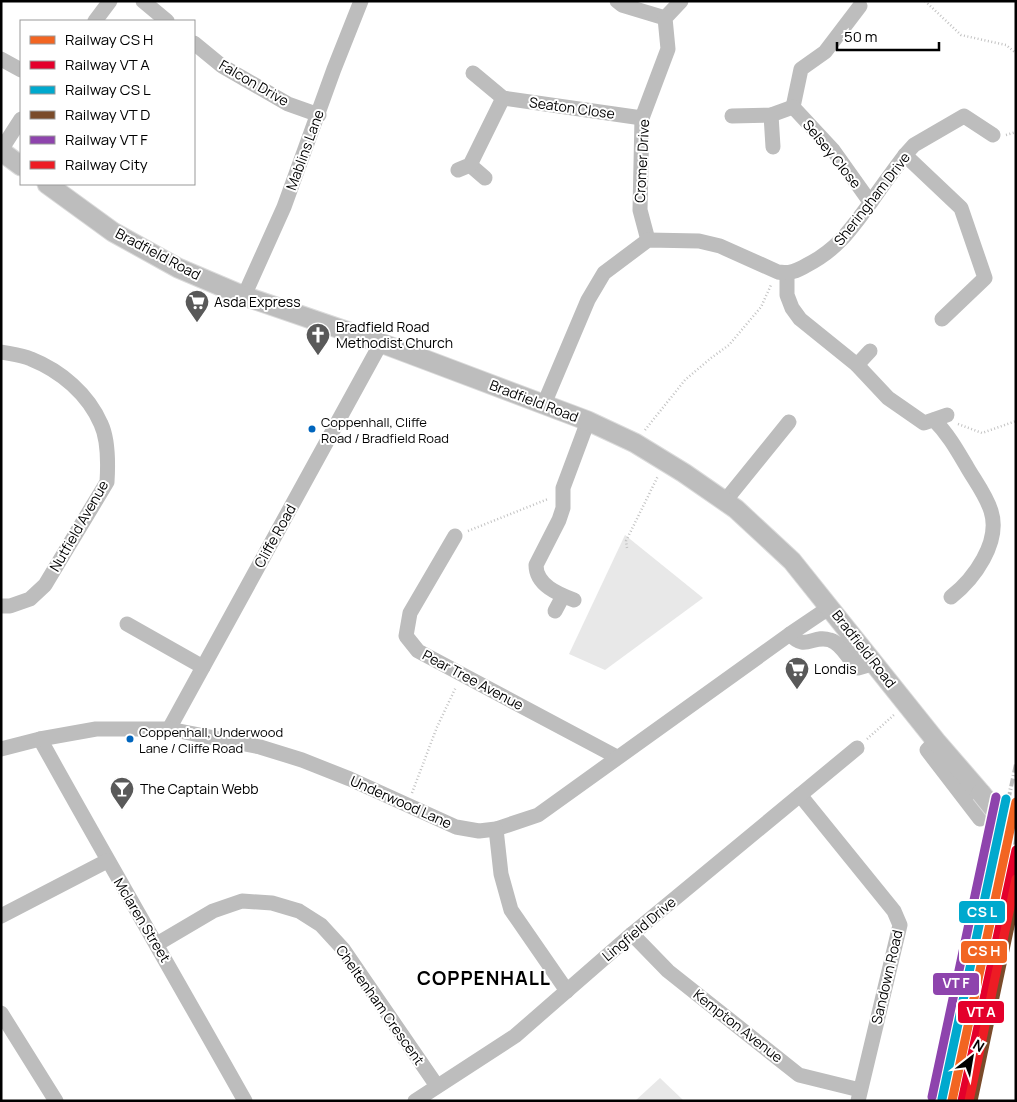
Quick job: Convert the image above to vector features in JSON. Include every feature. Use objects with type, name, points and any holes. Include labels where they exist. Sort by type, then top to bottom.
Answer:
[{"type":"main road","points":[[1,151],[20,165]]},
{"type":"main road","name":"Bradfield Road","points":[[47,185],[113,232],[178,268],[244,296],[381,343],[588,421],[635,443],[725,501],[792,561],[1016,838]]},
{"type":"street","points":[[96,20],[110,1]]},
{"type":"street","points":[[143,1],[166,20]]},
{"type":"street","name":"Mablins Lane","points":[[244,296],[284,207],[361,1]]},
{"type":"street","points":[[617,1],[622,5],[665,18],[681,1]]},
{"type":"street","name":"Selsey Close","points":[[793,107],[802,69],[825,52],[860,6]]},
{"type":"street","name":"Cromer Drive","points":[[648,240],[640,210],[642,118],[668,49],[665,18]]},
{"type":"street","name":"Falcon Drive","points":[[195,44],[222,66],[288,104],[319,114]]},
{"type":"street","points":[[1,58],[20,69]]},
{"type":"street","points":[[473,73],[502,98],[464,167],[485,178]]},
{"type":"street","name":"Seaton Close","points":[[502,98],[642,118]]},
{"type":"street","name":"Selsey Close","points":[[732,116],[771,115],[793,107]]},
{"type":"street","name":"Selsey Close","points":[[793,107],[833,150],[870,202]]},
{"type":"street","points":[[771,115],[773,147]]},
{"type":"street","name":"Sheringham Drive","points":[[782,272],[797,271],[814,262],[839,244],[905,155],[914,146],[964,116],[993,136]]},
{"type":"street","points":[[1,151],[20,121]]},
{"type":"street","points":[[905,155],[961,208],[991,276],[942,319]]},
{"type":"street","points":[[544,404],[588,300],[604,273],[648,240],[699,241],[720,246],[782,272],[787,295],[792,308],[800,319],[857,366],[888,398],[924,422],[940,418],[949,437],[983,494],[992,512],[993,529],[990,543],[975,574],[967,584],[951,597]]},
{"type":"street","name":"Cliffe Road","points":[[169,729],[381,343]]},
{"type":"street","points":[[857,366],[870,351]]},
{"type":"street","name":"Nutfield Avenue","points":[[1,352],[30,358],[60,374],[84,397],[102,425],[108,462],[107,482],[45,585],[30,599],[10,606],[1,606]]},
{"type":"street","points":[[555,611],[568,598],[544,583],[536,571],[536,565],[563,508],[563,488],[588,421]]},
{"type":"street","points":[[725,501],[789,422]]},
{"type":"street","name":"Pear Tree Avenue","points":[[454,536],[410,613],[406,636],[418,651],[617,757]]},
{"type":"street","name":"Underwood Lane","points":[[1,749],[40,739],[96,729],[169,729],[260,747],[302,760],[350,779],[456,827],[479,831],[496,829],[538,815],[830,607]]},
{"type":"street","points":[[127,624],[203,667]]},
{"type":"street","points":[[790,634],[798,642],[802,643],[822,639],[833,641],[858,668],[865,666],[872,660]]},
{"type":"street","name":"Mclaren Street","points":[[40,739],[107,861],[157,944],[246,1101]]},
{"type":"street","points":[[936,741],[926,750],[980,819]]},
{"type":"street","name":"Lingfield Drive","points":[[415,1101],[515,1036],[632,934],[857,748]]},
{"type":"street","name":"Sandown Road","points":[[800,795],[894,911],[900,925],[859,1095]]},
{"type":"street","points":[[496,829],[500,874],[512,910],[567,991]]},
{"type":"street","points":[[1,916],[107,861]]},
{"type":"street","name":"Cheltenham Crescent","points":[[157,944],[213,911],[242,901],[272,903],[299,911],[321,925],[343,949],[437,1086]]},
{"type":"street","name":"Kempton Avenue","points":[[632,934],[668,971],[799,1075],[859,1095]]},
{"type":"street","points":[[1,1013],[56,1101]]},
{"type":"path","points":[[925,1],[961,35],[1006,45],[1016,53]]},
{"type":"path","points":[[635,443],[685,380],[730,345],[761,307],[782,272]]},
{"type":"path","points":[[940,418],[982,433],[1016,421]]},
{"type":"path","points":[[627,548],[626,540],[666,462]]},
{"type":"path","points":[[454,536],[551,498]]},
{"type":"path","points":[[408,805],[437,727],[462,674]]},
{"type":"path","points":[[857,748],[906,704]]},
{"type":"shaded area","points":[[625,535],[703,598],[605,670],[569,654]]},
{"type":"shaded area","points":[[660,1078],[684,1101],[635,1101]]},
{"type":"railway","points":[[943,1101],[1016,764]]},
{"type":"transit line","points":[[932,1097],[996,797]]},
{"type":"transit line","points":[[942,1099],[1006,799]]},
{"type":"transit line","points":[[952,1101],[1016,802]]},
{"type":"transit line","points":[[962,1101],[1016,850]]},
{"type":"transit line","points":[[973,1101],[1016,898]]},
{"type":"rail line","name":"City","points":[[969,1101],[1016,879]]},
{"type":"place","name":"Asda Express","points":[[197,323]]},
{"type":"place","name":"Bradfield Road Methodist Church","points":[[318,356]]},
{"type":"place","name":"Coppenhall, Cliffe Road / Bradfield Road","points":[[312,429]]},
{"type":"place","name":"Londis","points":[[797,690]]},
{"type":"place","name":"Coppenhall, Underwood Lane / Cliffe Road","points":[[130,739]]},
{"type":"place","name":"The Captain Webb","points":[[122,810]]},
{"type":"district","name":"COPPENHALL","points":[[484,978]]}]
